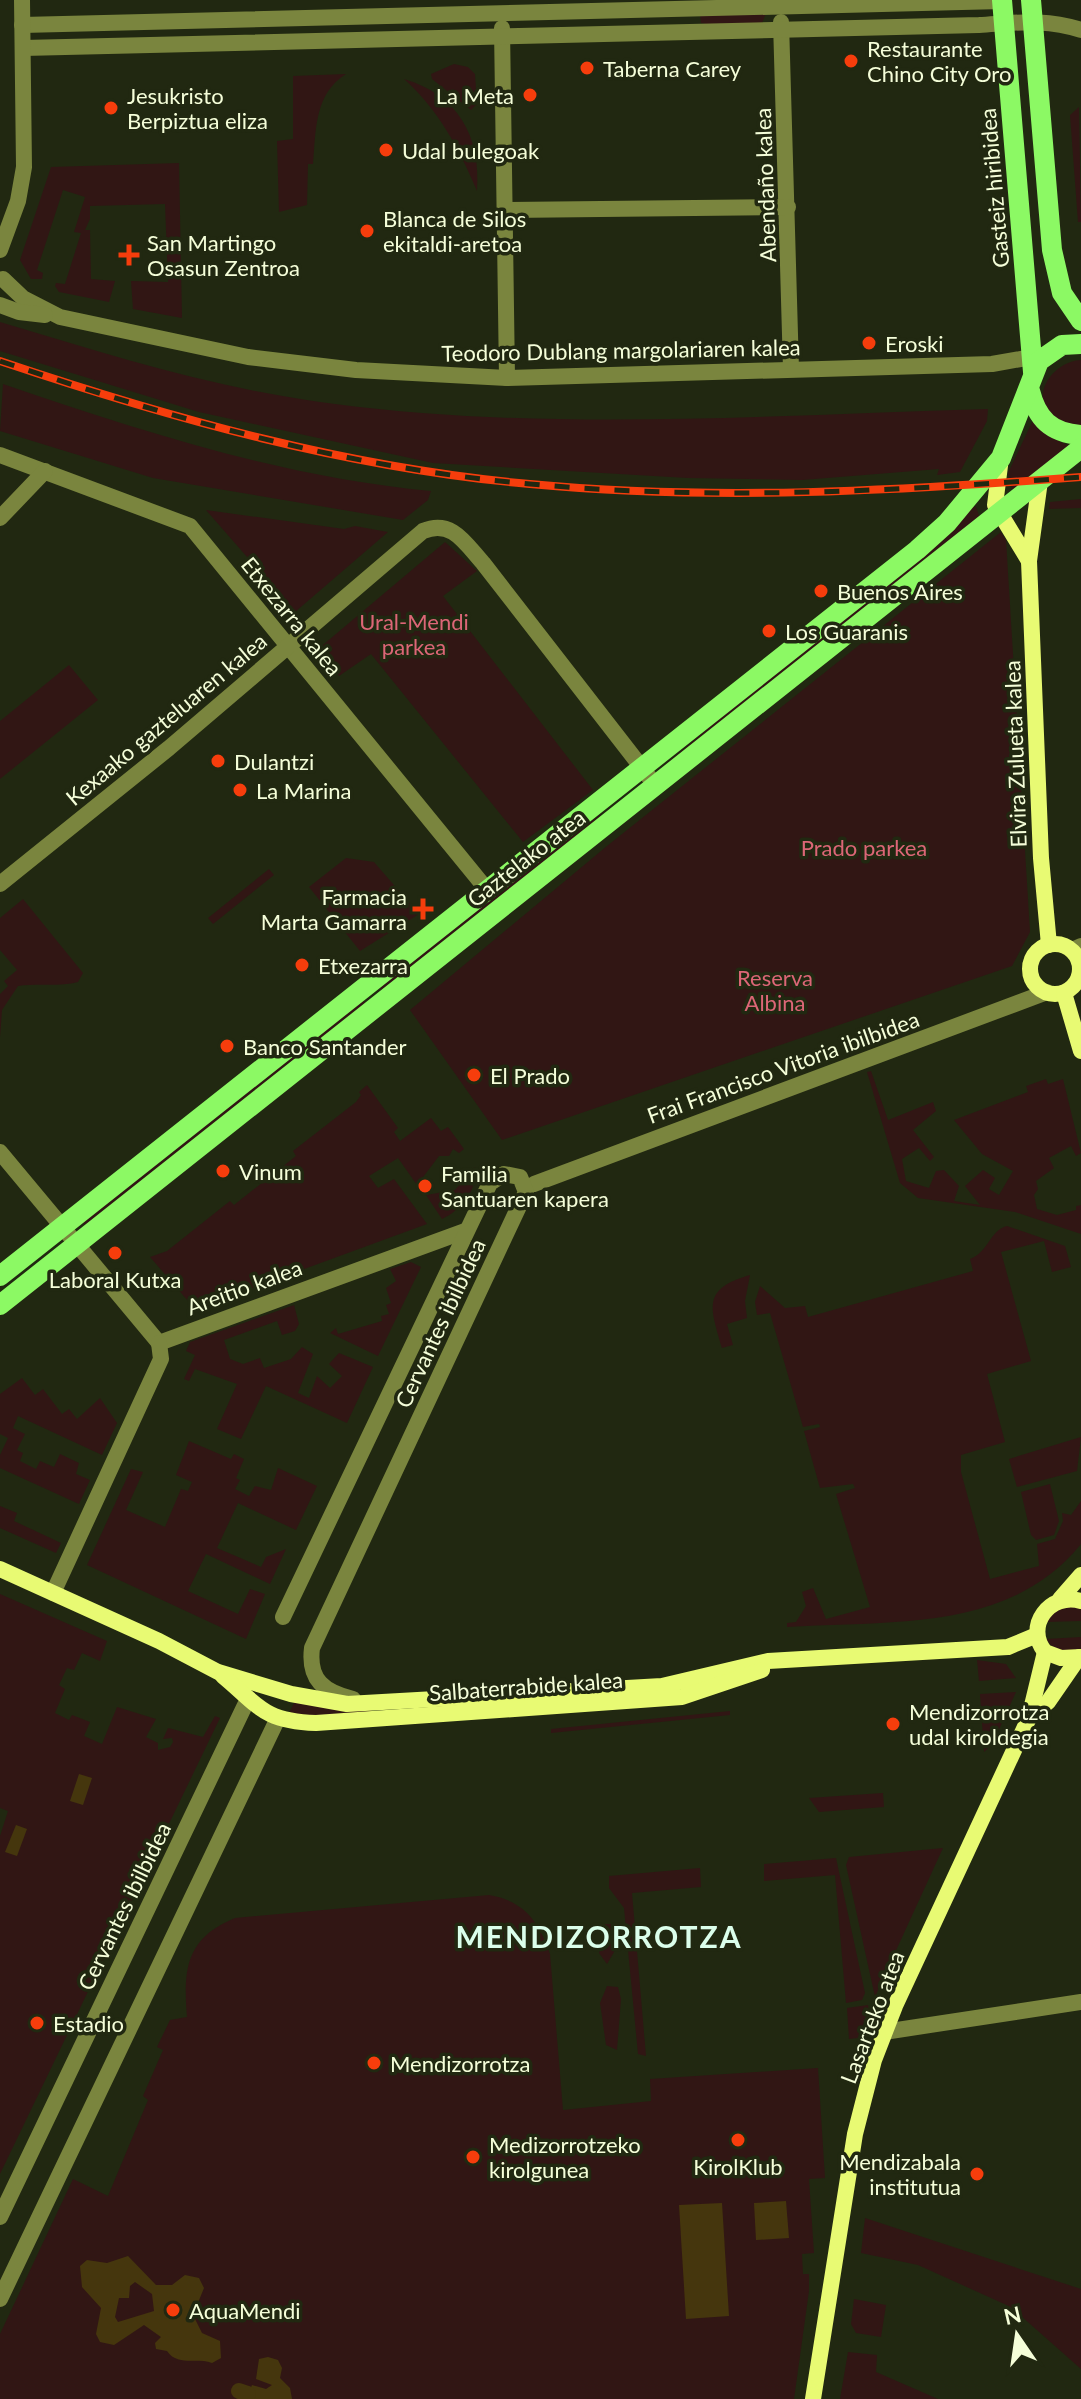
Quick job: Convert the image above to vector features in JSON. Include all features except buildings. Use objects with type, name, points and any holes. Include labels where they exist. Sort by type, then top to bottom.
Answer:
[{"type":"main road","name":"Gasteiz hiribidea","points":[[1002,0],[1048,361]]},
{"type":"main road","points":[[1032,10],[1052,250],[1062,293],[1081,321]]},
{"type":"main road","points":[[1081,334],[1048,361],[1034,408],[1045,423],[1060,432],[1081,435]]},
{"type":"main road","name":"Gaztelako atea","points":[[0,1276],[643,769],[940,530],[1001,458],[1048,361]]},
{"type":"main road","name":"Gaztelako atea","points":[[0,1305],[1081,448]]},
{"type":"street","points":[[0,225],[18,189],[24,167],[22,0]]},
{"type":"street","points":[[22,25],[500,13],[692,4],[1002,0]]},
{"type":"street","name":"Abendaño kalea","points":[[780,3],[791,369]]},
{"type":"street","points":[[692,4],[692,32]]},
{"type":"street","points":[[23,48],[1003,24],[1032,10],[1081,30]]},
{"type":"street","points":[[500,13],[507,378]]},
{"type":"street","points":[[0,250],[18,201],[18,189]]},
{"type":"street","points":[[505,210],[788,207]]},
{"type":"street","name":"Teodoro Dublang margolariaren kalea","points":[[1,280],[23,298],[55,315]]},
{"type":"street","name":"Teodoro Dublang margolariaren kalea","points":[[0,305],[27,314],[55,315],[289,363],[507,378],[1048,361]]},
{"type":"street","name":"Etxezarra kalea","points":[[0,455],[190,526],[488,891]]},
{"type":"street","points":[[1001,458],[994,489],[999,516],[1029,561]]},
{"type":"street","points":[[0,518],[45,471]]},
{"type":"street","name":"Elvira Zulueta kalea","points":[[1040,481],[1029,561],[1042,872],[1049,945]]},
{"type":"street","name":"Kexaako gazteluaren kalea","points":[[0,884],[423,531],[435,526],[444,526],[458,535],[483,563],[643,769]]},
{"type":"street","points":[[643,769],[651,781],[643,796]]},
{"type":"street","points":[[1056,992],[1080,979],[1077,948],[1049,945],[1037,952],[1031,965],[1033,981],[1056,992],[1081,1051]]},
{"type":"street","name":"Frai Francisco Vitoria ibilbidea","points":[[534,1184],[1056,992]]},
{"type":"street","points":[[0,1152],[159,1343],[161,1359],[53,1593]]},
{"type":"street","name":"Cervantes ibilbidea","points":[[283,1617],[490,1183],[504,1174],[520,1177],[526,1192],[312,1648],[313,1668],[322,1688],[374,1705]]},
{"type":"street","name":"Areitio kalea","points":[[159,1343],[465,1231]]},
{"type":"street","points":[[0,1569],[218,1672],[247,1701],[270,1715],[0,2299]]},
{"type":"street","points":[[1060,1599],[1081,1575]]},
{"type":"street","points":[[1060,1599],[1081,1601]]},
{"type":"street","name":"Lasarteko atea","points":[[813,2399],[855,2134],[884,2032],[1029,1718],[1045,1610],[1060,1599]]},
{"type":"street","name":"Salbaterrabide kalea","points":[[218,1672],[333,1703],[374,1705],[662,1686],[751,1663],[1042,1646],[1061,1658],[1080,1657]]},
{"type":"street","name":"Lasarteko atea","points":[[1029,1718],[1048,1702],[1080,1657]]},
{"type":"street","name":"Salbaterrabide kalea","points":[[270,1715],[305,1722],[340,1721],[682,1697],[789,1662]]},
{"type":"street","name":"Cervantes ibilbidea","points":[[0,2217],[247,1701]]},
{"type":"street","points":[[884,2032],[1081,2002]]},
{"type":"green space","points":[[700,13],[766,13],[762,23],[706,24],[701,23]]},
{"type":"green space","points":[[454,64],[468,67],[475,74],[477,104],[471,110],[432,79],[431,74]]},
{"type":"green space","points":[[346,74],[336,82],[322,103],[316,126],[313,164],[308,164],[307,205],[279,212],[277,141],[293,139],[293,76]]},
{"type":"green space","points":[[404,79],[439,96],[462,120],[475,153],[477,191],[447,131],[427,103]]},
{"type":"green space","points":[[1079,107],[1081,222],[1078,222],[1070,115]]},
{"type":"green space","points":[[179,163],[182,318],[133,309],[131,281],[168,282],[165,204],[90,206],[90,219],[85,230],[90,230],[91,279],[115,281],[109,302],[59,292],[55,286],[56,283],[65,284],[81,233],[74,232],[85,197],[63,190],[37,270],[43,273],[42,279],[31,279],[20,260],[51,167]]},
{"type":"green space","points":[[0,322],[166,370],[250,390],[335,404],[497,417],[579,419],[988,409],[987,421],[960,472],[937,475],[939,469],[802,480],[688,478],[433,463],[199,412],[0,351]]},
{"type":"green space","points":[[1081,360],[1081,427],[1056,419],[1047,410],[1043,391],[1061,367]]},
{"type":"green space","points":[[3,384],[108,419],[267,464],[431,491],[428,500],[403,520],[153,478],[0,431]]},
{"type":"green space","points":[[1033,420],[1047,435],[1071,447],[1013,493],[1008,473]]},
{"type":"green space","points":[[1081,499],[1081,508],[1049,509],[1050,502]]},
{"type":"green space","points":[[970,506],[976,507],[980,518],[661,768]]},
{"type":"green space","points":[[206,510],[344,529],[355,526],[388,532],[295,612]]},
{"type":"green space","name":"Prado parkea","points":[[1001,532],[1006,540],[1030,932],[1012,966],[502,1140],[410,1010],[607,846]]},
{"type":"green space","name":"Ural-Mendi parkea","points":[[445,542],[477,571],[443,596],[593,790],[523,842],[371,654],[339,676],[317,650]]},
{"type":"green space","points":[[69,665],[98,700],[0,779],[0,721]]},
{"type":"green space","points":[[602,813],[583,834],[383,992],[379,986]]},
{"type":"green space","points":[[346,858],[374,862],[419,914],[360,951],[309,887]]},
{"type":"green space","points":[[269,869],[274,875],[213,924],[208,918]]},
{"type":"green space","points":[[23,899],[83,973],[78,982],[18,986],[2,1010],[0,1038],[0,994],[8,986],[4,981],[17,970],[0,950],[0,918]]},
{"type":"green space","points":[[362,999],[367,1005],[87,1226],[78,1220]]},
{"type":"green space","points":[[871,1071],[888,1120],[933,1102],[936,1111],[913,1130],[934,1157],[930,1161],[919,1148],[902,1159],[906,1181],[929,1188],[936,1171],[944,1170],[959,1186],[954,1201],[980,1205],[965,1186],[983,1170],[995,1178],[989,1189],[999,1195],[1013,1171],[982,1154],[954,1120],[1028,1092],[1026,1086],[1046,1079],[1048,1084],[1063,1079],[1081,1153],[1076,1156],[1071,1146],[1049,1158],[1054,1168],[1036,1181],[1038,1189],[1034,1195],[1037,1209],[1057,1215],[1076,1210],[1076,1206],[1081,1205],[1081,1234],[1015,1212],[918,1198],[900,1183],[867,1072]]},
{"type":"green space","points":[[367,1085],[398,1128],[394,1132],[400,1141],[431,1118],[441,1131],[448,1127],[464,1149],[459,1153],[453,1149],[449,1156],[439,1156],[417,1185],[398,1158],[369,1176],[378,1188],[394,1179],[427,1224],[195,1309],[150,1257],[167,1251],[230,1201],[234,1205],[296,1156],[293,1151],[356,1102],[361,1095],[359,1092]]},
{"type":"green space","points":[[475,1167],[474,1184],[467,1198],[442,1219],[426,1195],[455,1190]]},
{"type":"green space","points":[[1007,1226],[1065,1246],[1071,1267],[1052,1272],[1044,1241],[1001,1252],[1031,1361],[987,1374],[1005,1442],[961,1455],[961,1472],[990,1579],[1039,1566],[1037,1544],[1055,1539],[1063,1521],[1062,1513],[1071,1515],[1081,1501],[1081,1544],[1052,1573],[1019,1594],[984,1608],[907,1621],[787,1627],[787,1623],[796,1622],[806,1606],[802,1592],[813,1588],[826,1619],[870,1607],[836,1494],[855,1488],[853,1484],[820,1488],[804,1431],[820,1427],[819,1424],[803,1427],[770,1313],[757,1315],[755,1302],[760,1286],[785,1308],[805,1306],[808,1317],[973,1271],[970,1259],[981,1252],[996,1232]]},
{"type":"green space","points":[[411,1262],[421,1267],[378,1356],[330,1333],[336,1328],[338,1334],[382,1321],[381,1316],[389,1314],[386,1305],[391,1303],[386,1288],[396,1281],[390,1269]]},
{"type":"green space","points":[[750,1275],[745,1301],[747,1318],[727,1324],[733,1345],[722,1348],[713,1310],[717,1293],[735,1280]]},
{"type":"green space","points":[[294,1305],[299,1324],[295,1331],[282,1335],[277,1321],[224,1340],[230,1359],[243,1364],[260,1358],[264,1368],[291,1359],[302,1347],[313,1354],[298,1393],[309,1398],[317,1376],[330,1388],[342,1376],[329,1364],[339,1353],[373,1367],[347,1423],[266,1386],[241,1439],[217,1429],[237,1384],[195,1369],[189,1381],[184,1379],[195,1355],[186,1351],[190,1342]]},
{"type":"green space","points":[[22,1378],[35,1395],[43,1389],[62,1414],[69,1409],[77,1419],[100,1398],[117,1423],[102,1455],[18,1416],[13,1428],[25,1434],[17,1450],[23,1453],[20,1461],[36,1469],[40,1461],[54,1467],[60,1454],[79,1463],[76,1474],[90,1480],[79,1504],[0,1468],[0,1455],[8,1438],[0,1434],[0,1394]]},
{"type":"green space","points":[[1081,1437],[1077,1471],[1017,1487],[1009,1459]]},
{"type":"green space","points":[[189,1441],[231,1459],[234,1454],[244,1459],[235,1489],[249,1496],[255,1486],[271,1490],[278,1468],[317,1486],[296,1530],[238,1503],[217,1548],[261,1567],[266,1557],[286,1549],[270,1584],[206,1554],[188,1591],[238,1614],[250,1589],[265,1594],[246,1639],[87,1565],[131,1469],[143,1472],[126,1510],[165,1527],[181,1489],[188,1491],[192,1482],[176,1475]]},
{"type":"green space","points":[[1050,1484],[1059,1521],[1054,1535],[1036,1540],[1031,1535],[1021,1492]]},
{"type":"green space","points":[[0,1506],[17,1513],[14,1521],[61,1543],[56,1553],[0,1528]]},
{"type":"green space","points":[[0,1594],[107,1641],[100,1661],[82,1653],[74,1670],[67,1668],[59,1685],[65,1689],[55,1713],[69,1720],[72,1715],[90,1722],[84,1736],[102,1744],[117,1707],[156,1719],[146,1737],[158,1743],[158,1750],[170,1747],[173,1742],[172,1738],[163,1739],[168,1728],[203,1737],[215,1716],[220,1718],[0,2174],[0,1836],[8,1811],[0,1808]]},
{"type":"green space","points":[[1081,1605],[1081,1621],[1046,1622],[1048,1611]]},
{"type":"green space","points":[[1081,1637],[1081,1650],[1071,1652],[1056,1649],[1046,1639]]},
{"type":"green space","points":[[977,1660],[1006,1664],[1016,1678],[979,1681]]},
{"type":"green space","points":[[1016,1692],[992,1745],[984,1752],[980,1694]]},
{"type":"green space","points":[[296,1699],[373,1712],[319,1718],[288,1715]]},
{"type":"green space","points":[[730,1711],[730,1715],[551,1733],[551,1729]]},
{"type":"green space","points":[[883,1793],[884,1807],[819,1812],[809,1798]]},
{"type":"green space","points":[[943,1848],[875,1997],[846,1865],[849,1857]]},
{"type":"green space","points":[[836,1858],[865,1993],[862,2000],[846,2003],[835,1875],[764,1881],[764,1864]]},
{"type":"green space","points":[[700,1868],[701,1887],[632,1893],[646,2056],[638,2054],[624,1908],[609,1888],[609,1876]]},
{"type":"green space","name":"Medizorrotzeko kirolgunea","points":[[489,1895],[512,1902],[528,1914],[541,1932],[550,1954],[563,2110],[651,2101],[650,2079],[818,2068],[825,2178],[809,2179],[814,2253],[802,2254],[803,2274],[809,2274],[809,2291],[794,2399],[0,2399],[0,2334],[73,2179],[108,2196],[148,2100],[143,2096],[163,2050],[157,2047],[170,2020],[187,2017],[186,1984],[191,1957],[206,1935],[235,1918]]},
{"type":"green space","points":[[605,1924],[611,1924],[617,1947],[607,1964],[599,1953]]},
{"type":"green space","points":[[607,1986],[618,1987],[621,1999],[617,2050],[606,2045],[600,2003]]},
{"type":"green space","points":[[868,2005],[869,2011],[858,2038],[849,2039],[847,2008]]},
{"type":"green space","points":[[865,2218],[1081,2289],[1081,2369],[1011,2307],[918,2265],[861,2253]]},
{"type":"green space","points":[[854,2299],[886,2305],[881,2337],[856,2333],[851,2324]]},
{"type":"green space","points":[[848,2352],[877,2355],[876,2372],[938,2399],[840,2399]]},
{"type":"shaded area","points":[[79,1774],[92,1778],[83,1805],[70,1801]]},
{"type":"shaded area","points":[[16,1825],[27,1829],[17,1856],[5,1852]]},
{"type":"shaded area","points":[[786,2201],[789,2238],[756,2240],[754,2203]]},
{"type":"shaded area","points":[[722,2203],[729,2316],[686,2319],[679,2205]]},
{"type":"shaded area","name":"AquaMendi","points":[[128,2256],[156,2285],[172,2285],[185,2275],[199,2278],[204,2288],[193,2315],[202,2333],[220,2341],[221,2358],[212,2363],[176,2359],[167,2351],[156,2349],[155,2343],[161,2337],[144,2325],[114,2345],[100,2342],[96,2334],[101,2308],[82,2287],[80,2266],[87,2260],[107,2263]],"holes":[[[135,2282],[152,2294],[154,2311],[118,2322],[115,2317],[119,2298],[129,2298],[130,2286]]]},
{"type":"shaded area","points":[[268,2357],[278,2360],[282,2368],[280,2378],[290,2388],[292,2399],[246,2399],[252,2385],[266,2389],[272,2385],[256,2379],[259,2359]]},
{"type":"waterway","points":[[239,2391],[248,2394]]},
{"type":"railway","points":[[0,361],[130,402],[262,438],[395,466],[530,484],[737,493],[943,486],[1081,477]]},
{"type":"place","name":"Restaurante Chino City Oro","points":[[851,61]]},
{"type":"place","name":"Taberna Carey","points":[[587,68]]},
{"type":"place","name":"La Meta","points":[[530,95]]},
{"type":"place","name":"Jesukristo Berpiztua eliza","points":[[111,108]]},
{"type":"place","name":"Udal bulegoak","points":[[386,150]]},
{"type":"place","name":"Blanca de Silos ekitaldi-aretoa","points":[[367,231]]},
{"type":"place","name":"San Martingo Osasun Zentroa","points":[[129,255]]},
{"type":"place","name":"Eroski","points":[[869,343]]},
{"type":"place","name":"Buenos Aires","points":[[821,591]]},
{"type":"place","name":"Los Guaranis","points":[[769,631]]},
{"type":"place","name":"Dulantzi","points":[[218,761]]},
{"type":"place","name":"La Marina","points":[[240,790]]},
{"type":"place","name":"Farmacia Marta Gamarra","points":[[423,909]]},
{"type":"place","name":"Etxezarra","points":[[302,965]]},
{"type":"place","name":"Banco Santander","points":[[227,1046]]},
{"type":"place","name":"El Prado","points":[[474,1075]]},
{"type":"place","name":"Vinum","points":[[223,1171]]},
{"type":"place","name":"Familia Santuaren kapera","points":[[425,1186]]},
{"type":"place","name":"Laboral Kutxa","points":[[115,1253]]},
{"type":"place","name":"Mendizorrotza udal kiroldegia","points":[[893,1724]]},
{"type":"place","name":"Estadio","points":[[37,2023]]},
{"type":"place","name":"Mendizorrotza","points":[[374,2063]]},
{"type":"place","name":"KirolKlub","points":[[738,2140]]},
{"type":"place","name":"Medizorrotzeko kirolgunea","points":[[473,2157]]},
{"type":"place","name":"Mendizabala institutua","points":[[977,2174]]},
{"type":"place","name":"AquaMendi","points":[[173,2310]]},
{"type":"district","name":"MENDIZORROTZA","points":[[599,1936]]},
{"type":"park label","name":"Reserva Albina","points":[[775,990]]}]
